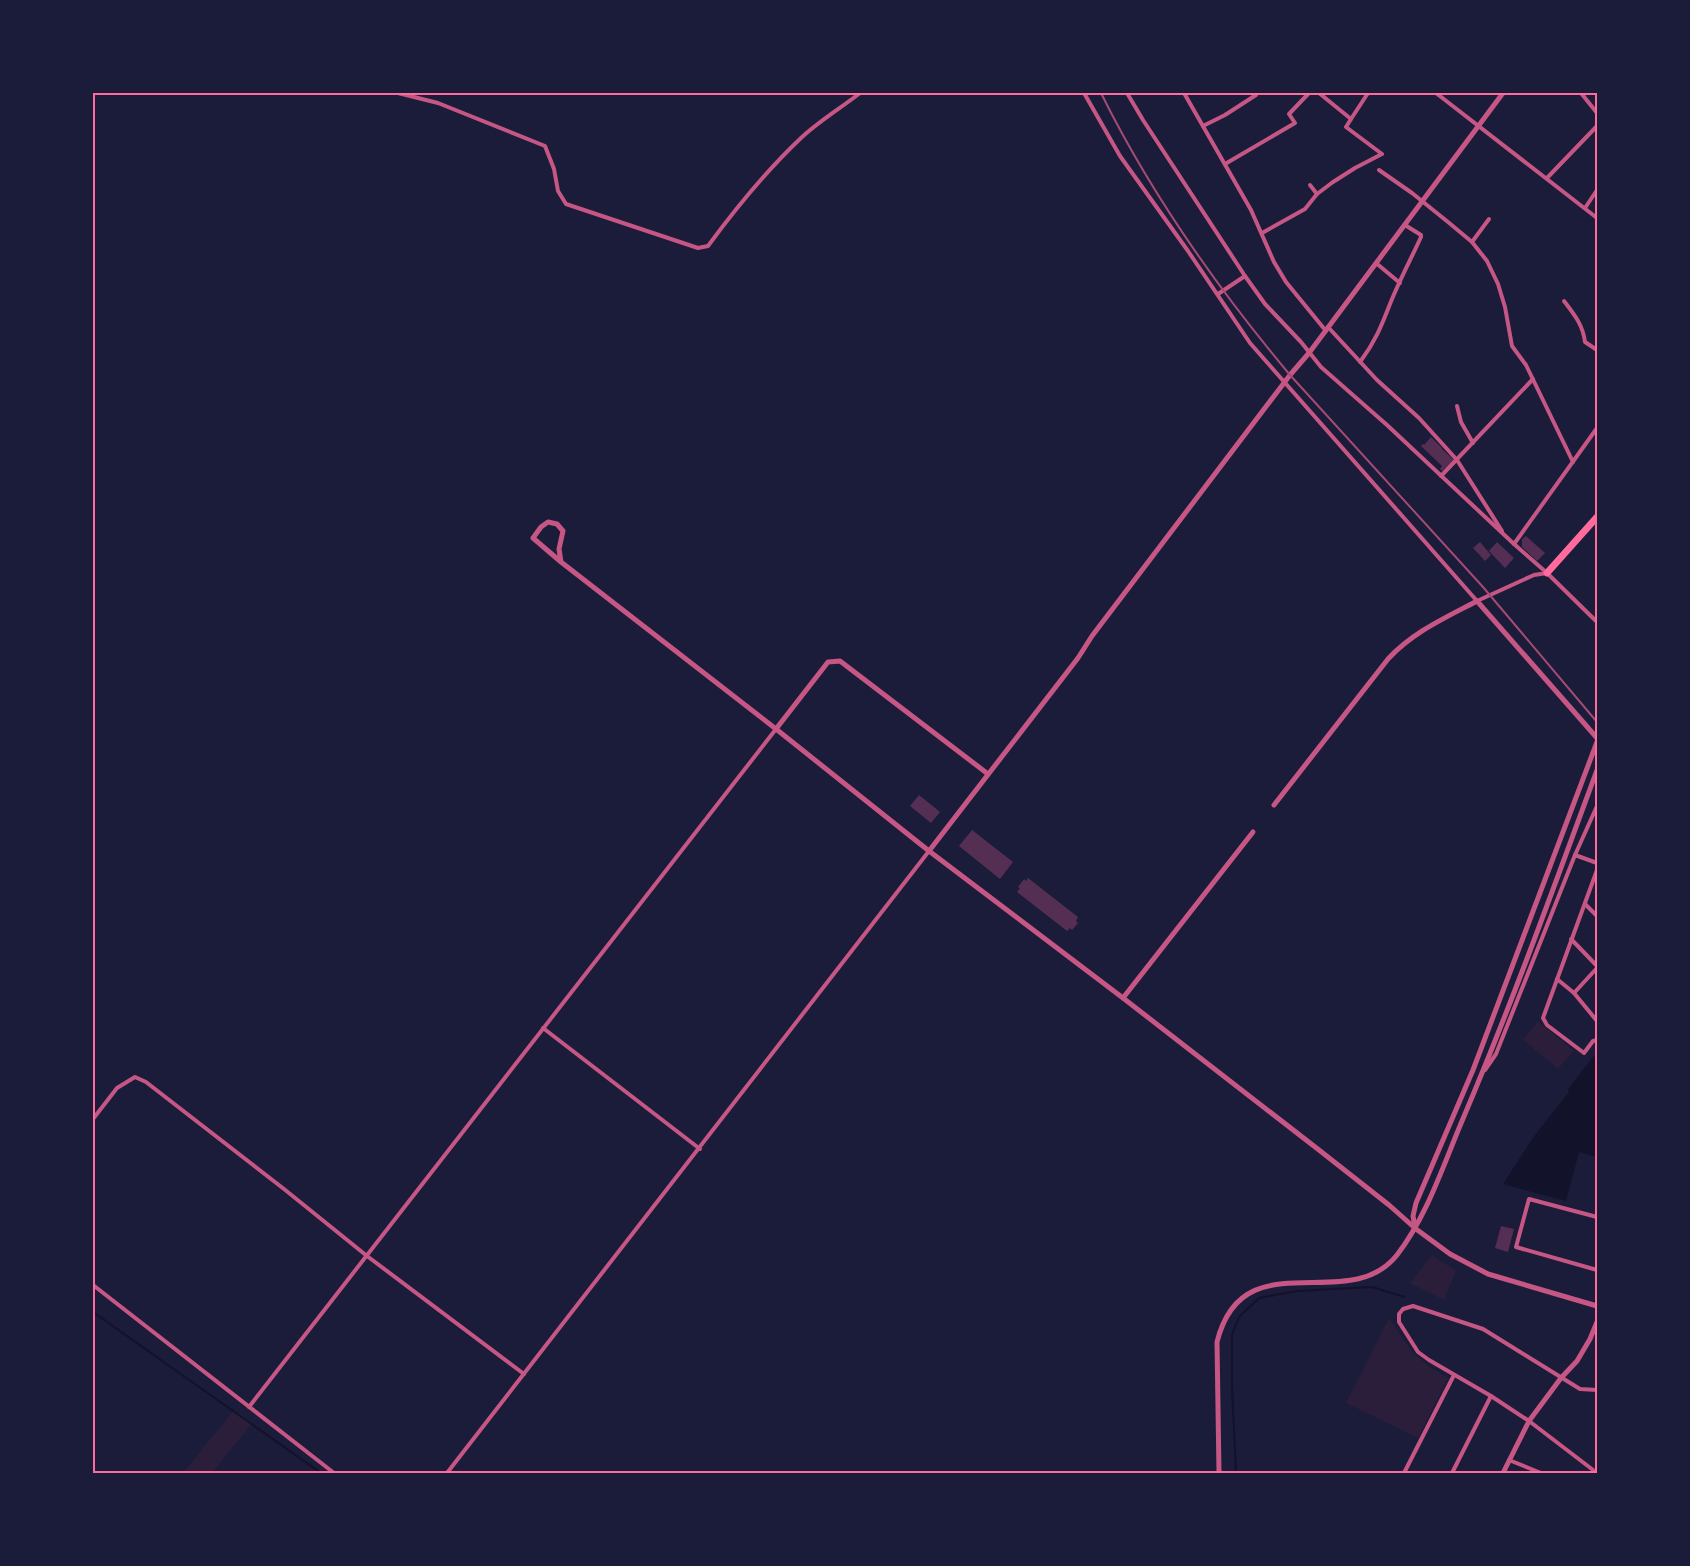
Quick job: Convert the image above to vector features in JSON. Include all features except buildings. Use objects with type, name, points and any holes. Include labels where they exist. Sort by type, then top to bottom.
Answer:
[{"type":"main road","points":[[1547,573],[1597,517]]},
{"type":"street","points":[[398,93],[438,103],[545,146],[554,169],[558,192],[566,204],[698,248],[708,246],[723,225],[802,137],[860,93]]},
{"type":"street","points":[[1084,93],[1120,156],[1250,343],[1597,740],[1473,1070],[1416,1203],[1413,1216],[1416,1228]]},
{"type":"street","points":[[1127,93],[1265,304],[1321,367],[1387,425],[1597,622]]},
{"type":"street","points":[[1184,93],[1262,233],[1274,262],[1286,282],[1327,329],[1377,380],[1438,437],[1457,460],[1505,536]]},
{"type":"street","points":[[1203,126],[1246,102],[1256,93]]},
{"type":"street","points":[[1225,165],[1295,123],[1289,114],[1309,93]]},
{"type":"street","points":[[1319,93],[1351,119]]},
{"type":"street","points":[[1262,233],[1305,209],[1317,194],[1355,168],[1382,154],[1346,127],[1368,93]]},
{"type":"street","points":[[1436,93],[1597,218]]},
{"type":"street","points":[[447,1473],[1078,658],[1092,636],[1309,353],[1503,93]]},
{"type":"street","points":[[1581,93],[1597,113]]},
{"type":"street","points":[[1547,178],[1597,126]]},
{"type":"street","points":[[1379,170],[1412,193],[1472,242],[1487,261],[1505,307],[1512,346],[1526,365],[1573,462]]},
{"type":"street","points":[[1310,185],[1317,194]]},
{"type":"street","points":[[1584,208],[1597,190]]},
{"type":"street","points":[[1472,242],[1489,219]]},
{"type":"street","points":[[1360,362],[1374,344],[1421,237],[1405,225]]},
{"type":"street","points":[[1376,263],[1400,283]]},
{"type":"street","points":[[1218,294],[1245,276]]},
{"type":"street","points":[[1564,301],[1577,318],[1583,330],[1585,342],[1597,350]]},
{"type":"street","points":[[1442,476],[1533,379]]},
{"type":"street","points":[[1457,406],[1461,422],[1473,443]]},
{"type":"street","points":[[1514,544],[1597,428]]},
{"type":"street","points":[[561,562],[559,549],[563,531],[557,524],[548,522],[540,527],[533,538],[561,562],[929,851],[1123,998],[1450,1254],[1488,1274],[1597,1306]]},
{"type":"street","points":[[1275,805],[1400,646],[1429,626],[1477,601],[1534,575],[1547,573]]},
{"type":"street","points":[[249,1407],[828,662],[840,661],[988,774]]},
{"type":"street","points":[[1219,1473],[1217,1342],[1221,1328],[1233,1306],[1250,1292],[1273,1285],[1347,1281],[1373,1274],[1395,1257],[1416,1228],[1483,1072],[1597,770]]},
{"type":"street","points":[[1483,1072],[1496,1054],[1575,855],[1597,806]]},
{"type":"street","points":[[1123,998],[1253,832]]},
{"type":"street","points":[[1575,855],[1597,863]]},
{"type":"street","points":[[1597,870],[1543,1018],[1547,1025],[1584,1053],[1593,1041],[1597,1040]]},
{"type":"street","points":[[1585,904],[1597,916]]},
{"type":"street","points":[[1571,939],[1597,967],[1574,993]]},
{"type":"street","points":[[1557,980],[1574,993],[1597,1021]]},
{"type":"street","points":[[543,1028],[700,1149]]},
{"type":"street","points":[[93,1119],[117,1088],[135,1077],[146,1082],[367,1256],[524,1374]]},
{"type":"street","points":[[1597,1217],[1529,1199],[1516,1247],[1597,1270]]},
{"type":"street","points":[[93,1285],[334,1473]]},
{"type":"street","points":[[1597,1390],[1580,1389],[1483,1329],[1413,1306],[1403,1309],[1400,1314],[1399,1322],[1418,1352],[1529,1421],[1597,1473]]},
{"type":"street","points":[[1503,1473],[1529,1421],[1561,1378],[1577,1361],[1597,1322]]},
{"type":"street","points":[[1404,1473],[1454,1375]]},
{"type":"street","points":[[1452,1473],[1491,1396]]},
{"type":"street","points":[[1509,1460],[1541,1473]]},
{"type":"shaded area","points":[[1538,1021],[1574,1051],[1558,1069],[1523,1040]]},
{"type":"shaded area","points":[[1597,1052],[1597,1157],[1579,1152],[1566,1201],[1503,1184],[1535,1135]]},
{"type":"shaded area","points":[[1432,1255],[1456,1271],[1444,1300],[1410,1283]]},
{"type":"shaded area","points":[[1389,1318],[1412,1352],[1448,1378],[1418,1438],[1346,1403]]},
{"type":"shaded area","points":[[234,1410],[252,1423],[212,1473],[183,1473]]},
{"type":"waterway","points":[[1236,1473],[1232,1335],[1239,1317],[1259,1298],[1297,1291],[1372,1287],[1405,1297]]},
{"type":"waterway","points":[[93,1312],[321,1473]]},
{"type":"railway","points":[[1101,93],[1142,168],[1187,240],[1263,342],[1290,375],[1483,587],[1597,722]]}]
